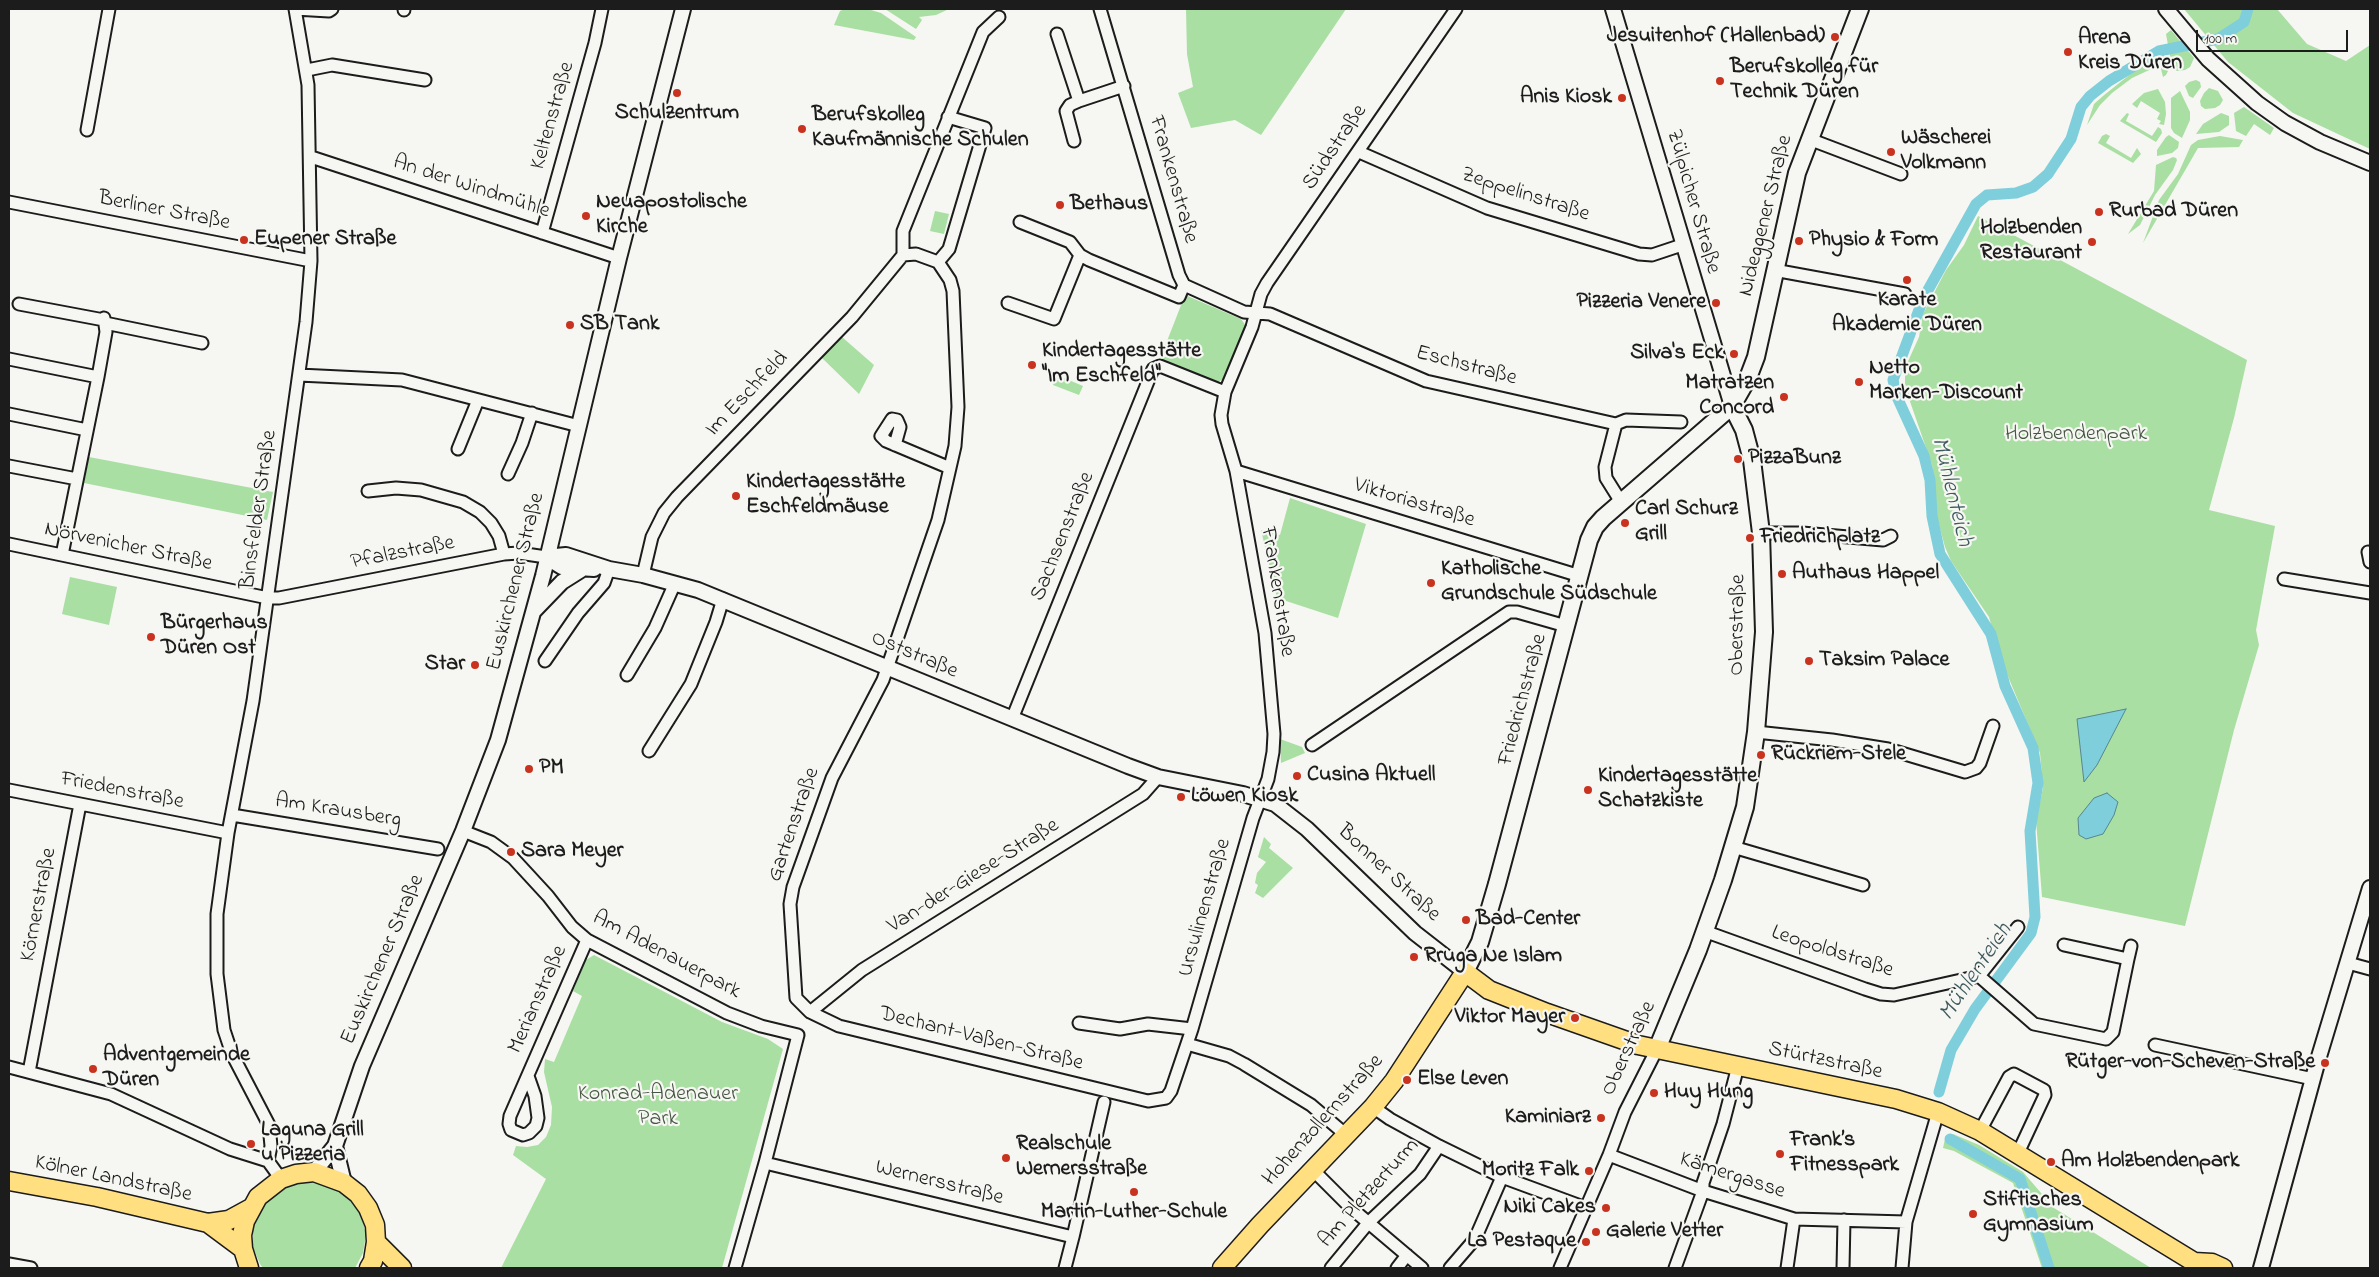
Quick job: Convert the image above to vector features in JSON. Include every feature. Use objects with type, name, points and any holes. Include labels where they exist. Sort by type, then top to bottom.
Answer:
[{"type":"main road","name":"Nideggener Straße","points":[[1732,406],[1752,371],[1791,195],[1809,138],[1860,9]]},
{"type":"main road","name":"Friedrichstraße","points":[[1465,972],[1480,942],[1497,884],[1566,626],[1595,527],[1621,502],[1707,430],[1732,406]]},
{"type":"main road","name":"Oberstraße","points":[[1657,1049],[1704,931],[1733,847],[1745,806],[1756,732],[1764,632],[1761,534],[1752,460],[1744,430],[1732,406]]},
{"type":"main road","name":"Bonner Straße","points":[[1465,972],[1490,990],[1501,995],[1629,1042],[1657,1049]]},
{"type":"main road","name":"Hohenzollernstraße","points":[[1222,1268],[1260,1225],[1373,1107],[1394,1081],[1465,972]]},
{"type":"main road","name":"Stürtzstraße","points":[[1657,1049],[1896,1099],[1938,1112],[1980,1131],[2018,1153],[2197,1265],[2212,1263],[2223,1268]]},
{"type":"main road","points":[[249,1268],[243,1248],[242,1235],[251,1208],[258,1196],[281,1179],[296,1174],[314,1172],[344,1183],[358,1194],[368,1208],[375,1225],[376,1242],[373,1261],[369,1268]]},
{"type":"main road","name":"Kölner Landstraße","points":[[9,1182],[97,1197],[208,1223],[229,1220],[251,1208]]},
{"type":"main road","name":"Kölner Landstraße","points":[[208,1223],[243,1248]]},
{"type":"main road","points":[[376,1242],[402,1268]]},
{"type":"street","points":[[87,130],[109,9]]},
{"type":"street","points":[[295,9],[329,11],[332,9]]},
{"type":"street","name":"Binsfelder Straße","points":[[268,1161],[271,1146],[269,1125],[232,1054],[224,1030],[217,974],[217,914],[228,833],[253,701],[268,598],[299,374],[311,261],[307,70],[295,9]]},
{"type":"street","name":"Keltenstraße","points":[[542,233],[602,9]]},
{"type":"street","name":"Euskirchener Straße","points":[[314,1172],[335,1146],[345,1113],[378,1026],[463,831],[498,740],[532,613],[619,258],[683,9]]},
{"type":"street","name":"Frankenstraße","points":[[1100,9],[1179,275],[1184,285]]},
{"type":"street","name":"Südstraße","points":[[1225,392],[1252,327],[1254,312],[1268,283],[1456,9]]},
{"type":"street","name":"Zülpicher Straße","points":[[1613,9],[1682,245],[1732,406]]},
{"type":"street","points":[[2166,9],[2199,48],[2241,90],[2278,118],[2320,142],[2370,163]]},
{"type":"street","points":[[887,668],[938,520],[955,446],[958,407],[954,310],[950,280],[938,262],[916,254],[903,255],[903,231],[983,32],[999,17]]},
{"type":"street","points":[[1057,34],[1079,101]]},
{"type":"street","points":[[307,70],[332,65],[425,80]]},
{"type":"street","points":[[1074,141],[1066,111],[1070,105],[1124,86]]},
{"type":"street","points":[[938,262],[949,249],[985,128],[948,117]]},
{"type":"street","points":[[1809,138],[1900,174]]},
{"type":"street","name":"Zeppelinstraße","points":[[1359,152],[1487,208],[1639,254],[1652,255],[1682,245]]},
{"type":"street","name":"An der Windmühle","points":[[310,157],[619,258]]},
{"type":"street","name":"Berliner Straße","points":[[9,202],[311,261]]},
{"type":"street","points":[[1020,222],[1070,242],[1080,255],[1179,298],[1184,285]]},
{"type":"street","name":"Im Eschfeld","points":[[643,575],[652,537],[664,513],[677,497],[856,313],[903,255]]},
{"type":"street","points":[[1008,303],[1054,319],[1080,255]]},
{"type":"street","points":[[1774,270],[1905,294]]},
{"type":"street","name":"Eschstraße","points":[[1184,285],[1244,312],[1270,314],[1434,383],[1616,424]]},
{"type":"street","points":[[18,304],[104,319],[202,343]]},
{"type":"street","points":[[62,555],[98,377],[106,332],[104,319]]},
{"type":"street","points":[[9,359],[98,377]]},
{"type":"street","name":"Sachsenstraße","points":[[1012,719],[1153,370],[1160,366],[1225,392]]},
{"type":"street","points":[[299,374],[402,380],[579,426]]},
{"type":"street","name":"Frankenstraße","points":[[1225,392],[1221,415],[1236,471],[1265,634],[1274,734],[1272,766],[1261,798]]},
{"type":"street","points":[[458,449],[478,400]]},
{"type":"street","points":[[508,474],[522,443],[532,413]]},
{"type":"street","points":[[9,414],[88,430]]},
{"type":"street","points":[[1621,502],[1606,478],[1605,467],[1616,424],[1626,420],[1681,422]]},
{"type":"street","points":[[895,445],[950,468]]},
{"type":"street","points":[[9,466],[77,480]]},
{"type":"street","name":"Viktoriastraße","points":[[1236,471],[1580,576]]},
{"type":"street","points":[[368,491],[396,488],[422,490],[463,502],[480,512],[491,523],[499,536],[504,554]]},
{"type":"street","points":[[1761,534],[1802,533],[1882,540],[1891,536]]},
{"type":"street","name":"Nörvenicher Straße","points":[[9,544],[268,598]]},
{"type":"street","name":"Pfalzstraße","points":[[268,598],[279,598],[504,554],[518,553],[546,557]]},
{"type":"street","name":"Oststraße","points":[[546,557],[566,556],[610,569],[675,582],[723,599],[887,668],[1158,777],[1261,798]]},
{"type":"street","name":"Oststraße","points":[[546,557],[562,567],[581,570],[610,569]]},
{"type":"street","points":[[545,661],[578,613],[604,583],[610,569]]},
{"type":"street","points":[[532,613],[562,582],[581,570]]},
{"type":"street","points":[[2284,579],[2370,593]]},
{"type":"street","points":[[627,675],[655,628],[675,582]]},
{"type":"street","points":[[649,751],[690,684],[723,599]]},
{"type":"street","points":[[1312,745],[1509,612],[1517,612],[1566,626]]},
{"type":"street","name":"Gartenstraße","points":[[801,1005],[796,998],[794,990],[790,904],[793,887],[832,778],[883,680],[887,668]]},
{"type":"street","points":[[1756,732],[1832,740],[1888,749],[1964,772],[1976,768],[1980,763],[1994,726]]},
{"type":"street","name":"Van-der-Giese-Straße","points":[[810,1012],[862,970],[1143,794],[1158,777]]},
{"type":"street","name":"Friedenstraße","points":[[9,790],[228,833]]},
{"type":"street","name":"Bonner Straße","points":[[1261,798],[1282,808],[1325,846],[1415,933],[1465,972]]},
{"type":"street","name":"Ursulinenstraße","points":[[1157,1101],[1166,1098],[1171,1091],[1192,1030],[1248,836],[1261,798]]},
{"type":"street","name":"Körnerstraße","points":[[29,1072],[80,804]]},
{"type":"street","name":"Am Krausberg","points":[[232,815],[438,849]]},
{"type":"street","name":"Am Adenauerpark","points":[[463,831],[491,842],[513,858],[548,896],[572,927],[587,940],[726,1013],[761,1026],[798,1035],[765,1163]]},
{"type":"street","points":[[1733,847],[1863,885]]},
{"type":"street","points":[[2261,1268],[2313,1079],[2370,888]]},
{"type":"street","points":[[2018,927],[1980,979],[2034,1024],[2106,1039],[2113,1032],[2132,946]]},
{"type":"street","name":"Leopoldstraße","points":[[1704,931],[1881,994],[1907,994],[1980,979]]},
{"type":"street","name":"Merianstraße","points":[[528,1076],[587,940]]},
{"type":"street","points":[[2064,945],[2128,959]]},
{"type":"street","points":[[2348,964],[2370,969]]},
{"type":"street","name":"Dechant-Vaßen-Straße","points":[[801,1005],[810,1012],[839,1026],[1148,1101],[1157,1101]]},
{"type":"street","points":[[1079,1023],[1120,1029],[1148,1024],[1192,1030]]},
{"type":"street","points":[[1187,1044],[1229,1056],[1244,1064],[1311,1104],[1346,1134]]},
{"type":"street","points":[[2155,1045],[2313,1079]]},
{"type":"street","name":"Oberstraße","points":[[1560,1268],[1609,1155],[1625,1112],[1657,1049]]},
{"type":"street","points":[[1675,1268],[1704,1191],[1704,1183],[1723,1124],[1738,1066]]},
{"type":"street","points":[[9,1068],[111,1094],[230,1149],[268,1161],[281,1179]]},
{"type":"street","points":[[1980,1131],[2009,1077],[2014,1074],[2044,1090],[2046,1095],[2018,1153]]},
{"type":"street","points":[[1065,1268],[1104,1102]]},
{"type":"street","points":[[1373,1107],[1390,1119],[1439,1146],[1502,1177],[1586,1208]]},
{"type":"street","points":[[1900,1268],[1906,1222],[1938,1112]]},
{"type":"street","points":[[335,1146],[344,1183]]},
{"type":"street","name":"Am Pletzerturm","points":[[1331,1268],[1369,1222],[1420,1174],[1439,1146]]},
{"type":"street","name":"Kämergasse","points":[[1609,1155],[1704,1191],[1794,1219],[1906,1222]]},
{"type":"street","points":[[735,1268],[765,1163]]},
{"type":"street","name":"Wernersstraße","points":[[765,1163],[1073,1237]]},
{"type":"street","points":[[1313,1170],[1422,1268]]},
{"type":"street","points":[[1450,1268],[1476,1239],[1502,1177]]},
{"type":"street","points":[[1787,1268],[1794,1219]]},
{"type":"street","points":[[1843,1268],[1844,1220]]},
{"type":"street","points":[[1397,1268],[1407,1255]]},
{"type":"street","points":[[9,1264],[31,1268]]},
{"type":"green space","points":[[845,9],[868,9],[881,13],[916,37],[914,40],[834,25],[840,11]]},
{"type":"green space","points":[[885,9],[949,9],[936,15],[919,17],[922,20],[916,29]]},
{"type":"green space","points":[[1186,9],[1346,9],[1261,135],[1235,120],[1191,128],[1178,93],[1193,87],[1187,54]]},
{"type":"green space","points":[[2184,9],[2277,9],[2307,44],[2346,61],[2370,45],[2370,149],[2293,113],[2228,62]]},
{"type":"green space","points":[[2171,30],[2194,58],[2190,67],[2185,70],[2177,71],[2172,67],[2166,34]]},
{"type":"green space","points":[[2164,54],[2168,71],[2166,75],[2163,77],[2160,65],[2132,78],[2100,105],[2087,125],[2094,104],[2138,68],[2155,56]]},
{"type":"green space","points":[[2196,80],[2200,82],[2201,87],[2193,98],[2189,96],[2185,86],[2189,82]]},
{"type":"green space","points":[[2209,88],[2218,91],[2223,100],[2215,108],[2205,109],[2201,106],[2200,101]]},
{"type":"green space","points":[[2158,89],[2165,102],[2166,114],[2164,125],[2159,124],[2161,121],[2157,119],[2160,113],[2141,101],[2137,108],[2132,104],[2144,93]]},
{"type":"green space","points":[[2180,91],[2190,112],[2190,120],[2182,138],[2174,133],[2171,128],[2171,98]]},
{"type":"green space","points":[[2244,107],[2274,128],[2270,135],[2254,124],[2246,136],[2236,131],[2234,113]]},
{"type":"green space","points":[[2127,113],[2129,114],[2126,121],[2152,136],[2158,127],[2161,129],[2162,133],[2156,142],[2120,121]]},
{"type":"green space","points":[[2221,113],[2229,116],[2229,125],[2219,132],[2196,134],[2203,124]]},
{"type":"green space","points":[[2106,134],[2110,136],[2106,143],[2131,158],[2137,148],[2141,154],[2133,163],[2098,143],[2102,136]]},
{"type":"green space","points":[[2169,135],[2179,142],[2178,148],[2172,153],[2157,156],[2157,150]]},
{"type":"green space","points":[[2220,136],[2243,140],[2239,147],[2198,148],[2143,243],[2159,200],[2178,174],[2191,145],[2198,140]]},
{"type":"green space","points":[[2173,157],[2177,160],[2173,170],[2155,195],[2140,225],[2128,234],[2154,191],[2156,165]]},
{"type":"green space","points":[[935,211],[949,214],[944,234],[930,231]]},
{"type":"green space","name":"Holzbendenpark","points":[[1978,216],[2247,360],[2234,418],[2209,510],[2275,526],[2256,630],[2259,645],[2234,730],[2185,926],[2042,897],[2036,820],[2043,788],[2040,753],[2002,662],[1989,617],[1951,561],[1945,547],[1935,510],[1935,486],[1932,465],[1905,387],[1905,368],[1919,337],[1923,314],[1946,270],[1964,245]]},
{"type":"green space","points":[[1185,295],[1241,319],[1246,326],[1225,378],[1218,382],[1160,359]]},
{"type":"green space","points":[[842,337],[874,365],[859,394],[822,358]]},
{"type":"green space","points":[[1057,375],[1083,386],[1079,395],[1053,385]]},
{"type":"green space","points":[[89,457],[273,492],[267,520],[84,483]]},
{"type":"green space","points":[[1290,498],[1366,524],[1338,618],[1277,598],[1261,530],[1280,535]]},
{"type":"green space","points":[[70,577],[117,587],[109,625],[62,614]]},
{"type":"green space","points":[[1280,739],[1302,747],[1305,753],[1281,763]]},
{"type":"green space","points":[[1264,837],[1271,844],[1269,848],[1293,868],[1263,898],[1255,893],[1258,885],[1255,883],[1257,873],[1266,862],[1258,857]]},
{"type":"green space","name":"Konrad-Adenauer Park","points":[[594,955],[722,1022],[768,1039],[783,1049],[722,1268],[501,1268],[546,1179],[513,1155],[516,1146],[538,1145],[546,1137],[551,1125],[552,1107],[544,1072],[545,1059],[554,1062],[582,996],[573,991],[586,960]]},
{"type":"green space","points":[[1953,1134],[1979,1145],[2023,1172],[2054,1208],[2151,1268],[2042,1268],[2013,1183],[1954,1151],[1943,1148],[1945,1139]]},
{"type":"green space","points":[[303,1179],[322,1181],[340,1188],[354,1201],[362,1217],[366,1235],[363,1253],[355,1268],[263,1268],[260,1264],[253,1247],[253,1228],[258,1210],[270,1195],[285,1184]]},
{"type":"water","points":[[2126,709],[2097,765],[2084,782],[2077,719]]},
{"type":"water","points":[[2107,793],[2118,802],[2114,815],[2103,834],[2086,839],[2079,835],[2078,818],[2094,798]]},
{"type":"waterway","name":"Mühlenteich","points":[[1939,1092],[1951,1050],[1975,1009],[2031,933],[2035,917],[2030,831],[2038,783],[2033,748],[2005,686],[1991,634],[1940,554],[1932,516],[1930,480],[1924,456],[1897,397],[1893,380],[1923,299],[1976,204],[1987,195],[2016,193],[2033,187],[2048,174],[2071,139],[2081,107],[2090,96],[2109,81],[2159,51],[2218,39],[2244,22],[2248,9]]},
{"type":"waterway","name":"Mühlenteich","points":[[1950,1139],[2020,1179],[2049,1268]]},
{"type":"place","name":"Jesuitenhof (Hallenbad)","points":[[1835,37]]},
{"type":"place","name":"Arena Kreis Düren","points":[[2068,52]]},
{"type":"place","name":"Berufskolleg für Technik Düren","points":[[1720,81]]},
{"type":"place","name":"Schulzentrum","points":[[677,93]]},
{"type":"place","name":"Anis Kiosk","points":[[1622,98]]},
{"type":"place","name":"Berufskolleg Kaufmännische Schulen","points":[[802,129]]},
{"type":"place","name":"Wäscherei Volkmann","points":[[1891,152]]},
{"type":"place","name":"Bethaus","points":[[1060,205]]},
{"type":"place","name":"Rurbad Düren","points":[[2099,212]]},
{"type":"place","name":"Neuapostolische Kirche","points":[[586,216]]},
{"type":"place","name":"Eupener Straße","points":[[244,240]]},
{"type":"place","name":"Physio & Form","points":[[1799,241]]},
{"type":"place","name":"Holzbenden Restaurant","points":[[2092,242]]},
{"type":"place","name":"Karate Akademie Düren","points":[[1907,280]]},
{"type":"place","name":"Pizzeria Venere","points":[[1716,303]]},
{"type":"place","name":"SB Tank","points":[[570,325]]},
{"type":"place","name":"Silva's Eck","points":[[1734,354]]},
{"type":"place","name":"Kindertagesstätte \"Im Eschfeld\"","points":[[1032,365]]},
{"type":"place","name":"Netto Marken-Discount","points":[[1859,382]]},
{"type":"place","name":"Matratzen Concord","points":[[1784,397]]},
{"type":"place","name":"PizzaBunz","points":[[1738,459]]},
{"type":"place","name":"Kindertagesstätte Eschfeldmäuse","points":[[736,496]]},
{"type":"place","name":"Carl Schurz Grill","points":[[1625,523]]},
{"type":"place","name":"Friedrichplatz","points":[[1750,538]]},
{"type":"place","name":"Authaus Happel","points":[[1782,574]]},
{"type":"place","name":"Katholische Grundschule Südschule","points":[[1431,583]]},
{"type":"place","name":"Bürgerhaus Düren Ost","points":[[151,637]]},
{"type":"place","name":"Taksim Palace","points":[[1809,661]]},
{"type":"place","name":"Star","points":[[475,665]]},
{"type":"place","name":"Rückriem-Stele","points":[[1761,755]]},
{"type":"place","name":"PM","points":[[529,769]]},
{"type":"place","name":"Cusina Aktuell","points":[[1297,776]]},
{"type":"place","name":"Kindertagesstätte Schatzkiste","points":[[1588,790]]},
{"type":"place","name":"Löwen Kiosk","points":[[1181,797]]},
{"type":"place","name":"Sara Meyer","points":[[511,852]]},
{"type":"place","name":"Bad-Center","points":[[1466,920]]},
{"type":"place","name":"Rruga Ne Islam","points":[[1414,957]]},
{"type":"place","name":"Viktor Mayer","points":[[1575,1018]]},
{"type":"place","name":"Rütger-von-Scheven-Straße","points":[[2325,1063]]},
{"type":"place","name":"Adventgemeinde Düren","points":[[93,1069]]},
{"type":"place","name":"Else Leven","points":[[1407,1080]]},
{"type":"place","name":"Huy Hung","points":[[1654,1093]]},
{"type":"place","name":"Kaminiarz","points":[[1601,1118]]},
{"type":"place","name":"Laguna Grill u Pizzeria","points":[[251,1144]]},
{"type":"place","name":"Frank’s Fitnesspark","points":[[1780,1154]]},
{"type":"place","name":"Realschule Wernersstraße","points":[[1006,1158]]},
{"type":"place","name":"Am Holzbendenpark","points":[[2051,1162]]},
{"type":"place","name":"Moritz Falk","points":[[1589,1171]]},
{"type":"place","name":"Martin-Luther-Schule","points":[[1134,1192]]},
{"type":"place","name":"Niki Cakes","points":[[1606,1208]]},
{"type":"place","name":"Stiftisches Gymnasium","points":[[1973,1214]]},
{"type":"place","name":"Galerie Vetter","points":[[1596,1232]]},
{"type":"place","name":"La Pestaque","points":[[1586,1242]]}]
